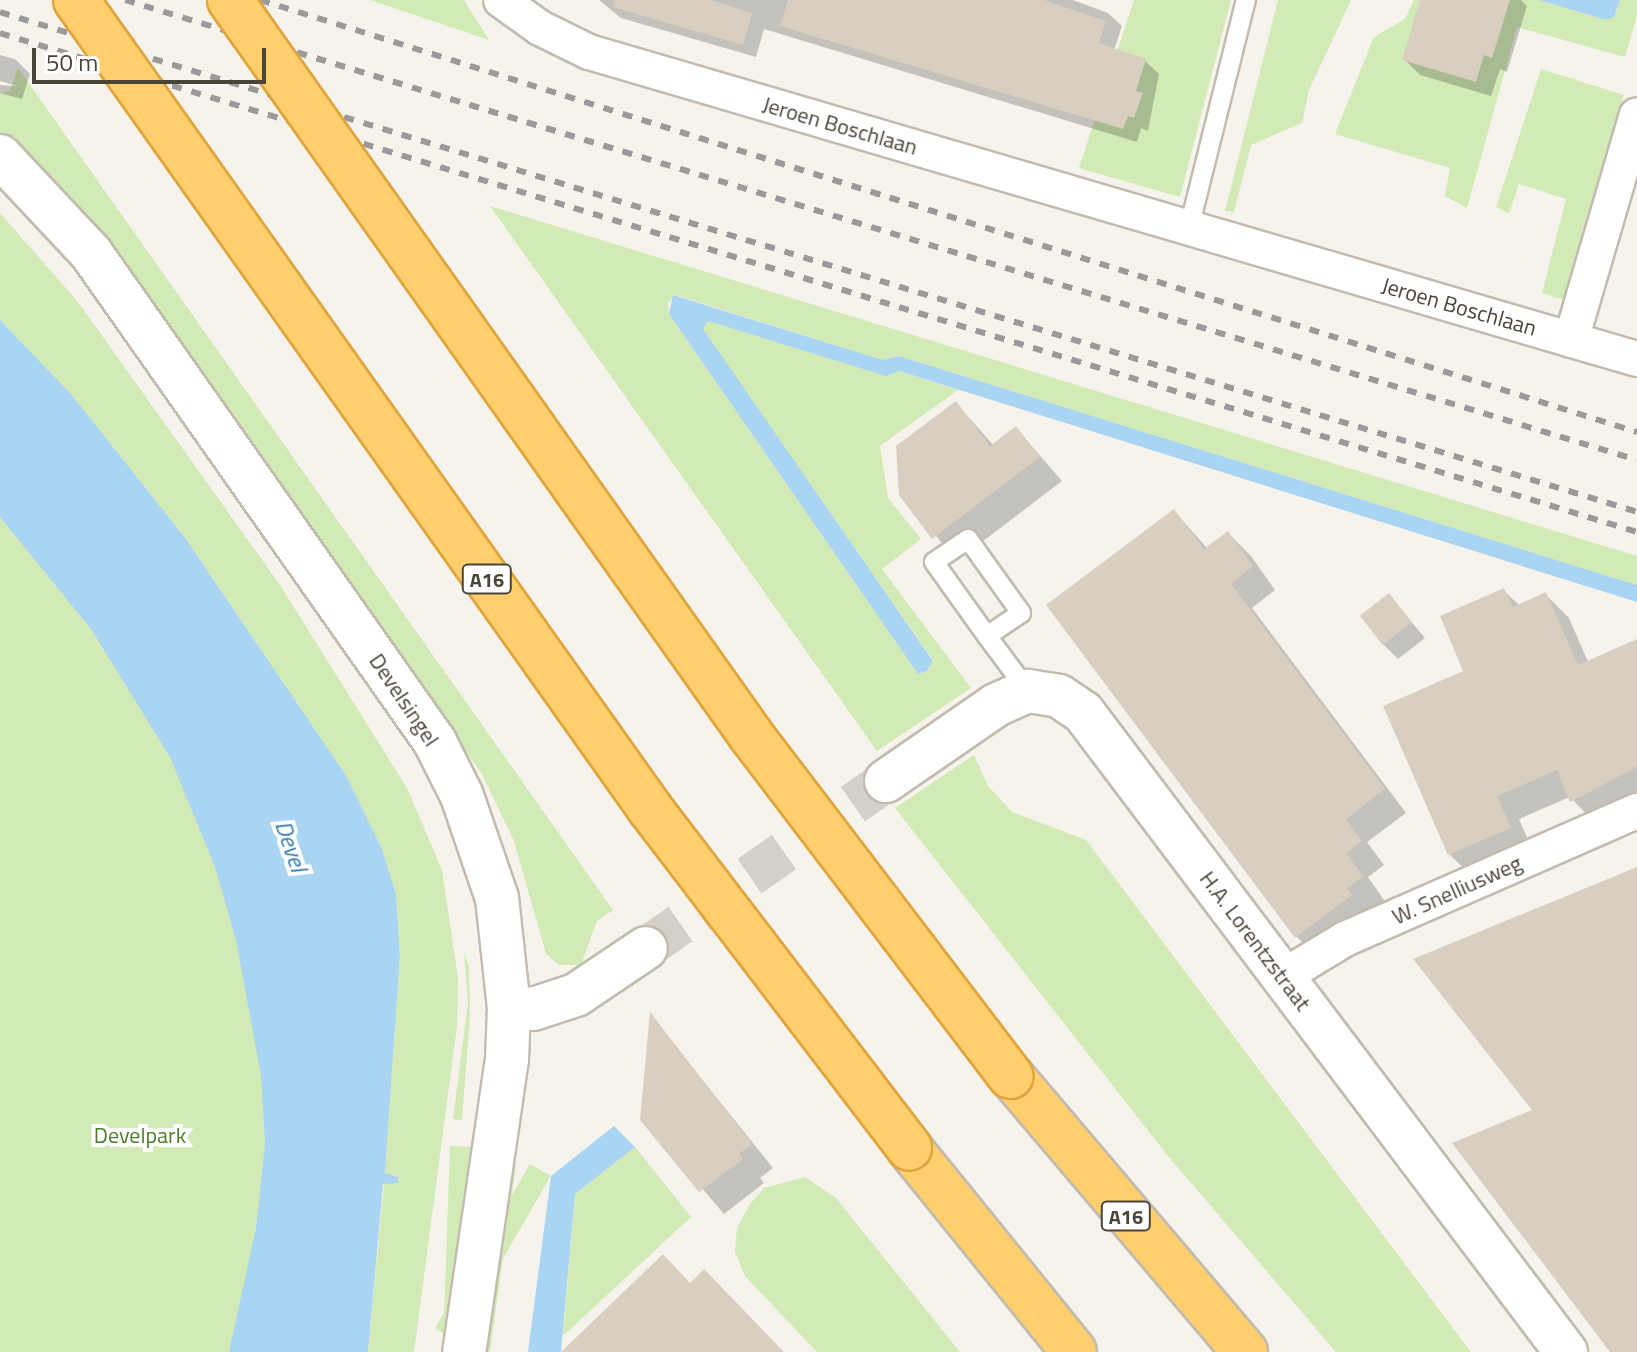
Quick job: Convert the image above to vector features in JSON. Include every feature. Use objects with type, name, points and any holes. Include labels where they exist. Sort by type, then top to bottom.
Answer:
[{"type":"highway","name":"A16","points":[[76,0],[651,810],[909,1148],[1034,1307],[1074,1352]]},
{"type":"highway","name":"A16","points":[[230,0],[750,734],[1011,1076],[1245,1352]]},
{"type":"highway","name":"A16","points":[[1034,1307],[1060,1352]]},
{"type":"street","name":"Jeroen Boschlaan","points":[[501,0],[540,28],[589,52],[1637,359]]},
{"type":"street","points":[[1571,340],[1631,163],[1637,115]]},
{"type":"street","name":"Develsingel","points":[[0,156],[91,253],[435,742],[462,796],[497,898],[509,1008],[507,1059],[464,1352]]},
{"type":"street","points":[[886,781],[996,705],[1028,691]]},
{"type":"street","name":"H.A. Lorentzstraat","points":[[1028,691],[1059,696],[1083,712],[1566,1352]]},
{"type":"street","name":"W. Snelliusweg","points":[[1282,977],[1345,939],[1637,811]]},
{"type":"street","points":[[509,1008],[533,1009],[576,995],[646,948]]},
{"type":"lane","points":[[1189,228],[1246,0]]},
{"type":"lane","points":[[987,636],[1021,613],[968,539],[934,562],[987,636],[1028,691]]},
{"type":"green space","points":[[370,0],[464,0],[489,40]]},
{"type":"green space","points":[[1134,0],[1231,0],[1180,197],[1079,168]]},
{"type":"green space","points":[[1278,0],[1351,0],[1309,90],[1302,123],[1251,145],[1234,212],[1225,211]]},
{"type":"green space","points":[[1414,0],[1539,0],[1606,20],[1614,17],[1620,0],[1637,0],[1637,15],[1625,57],[1517,27],[1467,208],[1445,196],[1450,168],[1335,134],[1374,37],[1405,19]]},
{"type":"green space","points":[[18,68],[613,910],[597,921],[581,965],[559,965],[546,954],[514,841],[482,774],[33,164],[0,134],[0,93],[10,91]]},
{"type":"green space","points":[[1541,69],[1624,95],[1565,300],[1542,293],[1566,199],[1519,184],[1509,213],[1496,207]]},
{"type":"green space","points":[[490,206],[1637,556],[1637,585],[899,356],[883,360],[679,296],[668,302],[669,314],[918,674],[928,671],[933,660],[702,329],[708,321],[886,375],[899,371],[958,390],[880,446],[888,498],[921,539],[882,569],[971,688],[877,751]]},
{"type":"green space","points":[[0,213],[78,302],[280,585],[407,788],[442,870],[458,978],[457,1026],[414,1352],[368,1352],[384,1183],[398,1183],[398,1178],[385,1173],[400,956],[396,894],[382,849],[347,777],[186,539],[71,394],[0,320]]},
{"type":"green space","name":"Develpark","points":[[0,517],[154,698],[264,901],[282,1144],[241,1352],[0,1352]]},
{"type":"green space","points":[[974,755],[988,786],[1012,812],[1086,840],[1471,1352],[1336,1352],[1168,1156],[895,808]]},
{"type":"green space","points":[[464,952],[469,967],[470,1016],[462,1120],[453,1119],[468,1002]]},
{"type":"green space","points":[[450,1146],[473,1147],[466,1352],[443,1352]]},
{"type":"green space","points":[[635,1147],[691,1217],[563,1336],[575,1194]]},
{"type":"green space","points":[[511,1164],[516,1164],[490,1352],[481,1352]]},
{"type":"green space","points":[[530,1164],[551,1176],[456,1341],[435,1329]]},
{"type":"green space","points":[[805,1177],[836,1198],[960,1352],[817,1352],[745,1276],[735,1252],[737,1228],[750,1204],[764,1188]]},
{"type":"water","points":[[1539,0],[1620,0],[1614,17],[1606,20]]},
{"type":"water","points":[[673,295],[883,360],[899,356],[1637,585],[1637,602],[899,371],[886,376],[708,321],[703,329],[933,661],[927,671],[918,674],[669,314]]},
{"type":"water","name":"Devel","points":[[0,320],[71,394],[186,539],[347,777],[382,849],[396,894],[400,956],[385,1173],[398,1177],[398,1183],[383,1184],[368,1352],[229,1352],[256,1228],[265,1144],[261,1075],[236,940],[215,867],[170,757],[91,629],[0,517]]},
{"type":"water","points":[[614,1126],[635,1147],[575,1194],[561,1352],[528,1352],[551,1176]]},
{"type":"building","points":[[614,0],[710,0],[752,13],[743,45],[613,7]]},
{"type":"building","points":[[788,0],[1044,0],[1106,21],[1099,43],[1146,59],[1136,91],[1143,93],[1134,118],[1128,116],[1123,129],[780,26]]},
{"type":"building","points":[[1420,0],[1510,0],[1492,58],[1484,55],[1476,82],[1402,60]]},
{"type":"building","points":[[956,401],[990,446],[1016,426],[1040,457],[932,539],[899,495],[896,446]]},
{"type":"building","points":[[1174,509],[1204,549],[1228,531],[1253,566],[1231,584],[1385,789],[1346,819],[1362,841],[1346,853],[1363,876],[1347,888],[1352,895],[1295,938],[1046,605]]},
{"type":"building","points":[[1504,588],[1513,607],[1546,592],[1578,665],[1637,639],[1637,767],[1570,802],[1557,770],[1497,796],[1511,828],[1448,855],[1383,706],[1463,671],[1440,616]]},
{"type":"building","points":[[1389,593],[1412,622],[1383,645],[1360,616]]},
{"type":"building","points":[[1637,867],[1637,1352],[1610,1352],[1452,1143],[1532,1110],[1413,959]]},
{"type":"building","points":[[650,1012],[752,1144],[739,1154],[743,1159],[699,1192],[640,1120]]},
{"type":"building","points":[[663,1254],[690,1283],[704,1269],[784,1352],[561,1352]]},
{"type":"tunnel","points":[[646,948],[886,781]]},
{"type":"railway","points":[[125,0],[1637,460]]},
{"type":"railway","points":[[260,0],[1637,432]]},
{"type":"railway","points":[[0,12],[1637,512]]},
{"type":"railway","points":[[0,33],[1637,532]]}]
